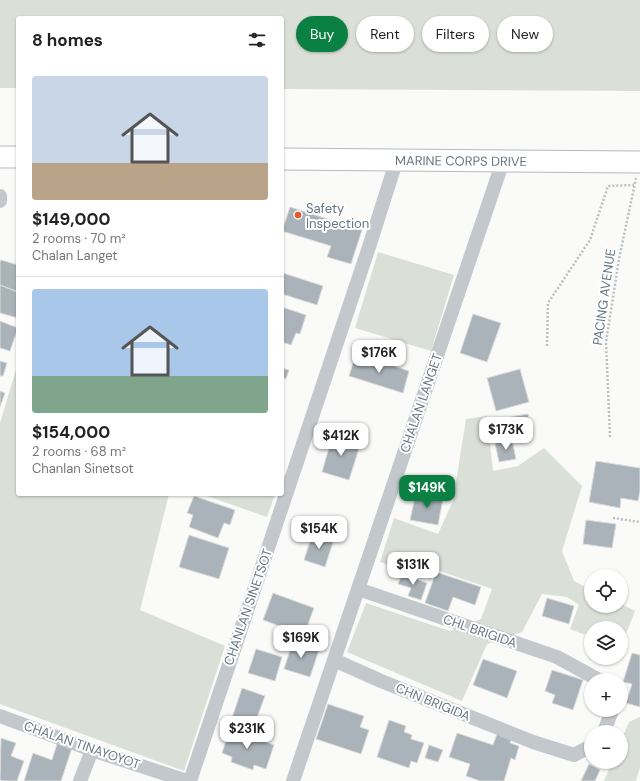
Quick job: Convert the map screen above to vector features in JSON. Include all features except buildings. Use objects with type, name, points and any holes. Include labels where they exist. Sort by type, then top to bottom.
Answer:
[{"type":"main road","points":[[0,157],[16,157]]},
{"type":"main road","name":"MARINE CORPS DRIVE","points":[[284,159],[640,162]]},
{"type":"street","name":"CHANLAN SINETSOT","points":[[188,781],[369,247],[397,159]]},
{"type":"street","name":"CHALAN LANGET","points":[[293,781],[503,161]]},
{"type":"street","points":[[0,196],[0,201]]},
{"type":"street","name":"CHL BRIGIDA","points":[[358,589],[557,657],[586,673]]},
{"type":"street","name":"CHN BRIGIDA","points":[[334,660],[381,681],[533,742],[574,755],[584,750]]},
{"type":"street","name":"CHALAN TINAYOYOT","points":[[0,716],[92,750],[188,781]]},
{"type":"street","points":[[80,781],[92,750]]},
{"type":"path","name":"PACING AVENUE","points":[[610,437],[606,342],[619,259],[640,162]]},
{"type":"path","points":[[547,346],[548,303],[590,240],[608,186],[634,185]]},
{"type":"path","points":[[613,518],[640,522]]},
{"type":"shaded area","points":[[0,0],[640,0],[640,91],[284,89],[284,16],[16,16],[16,88],[0,88]]},
{"type":"shaded area","points":[[378,252],[454,275],[431,351],[355,328]]},
{"type":"shaded area","points":[[16,370],[16,496],[168,496],[140,610],[225,646],[184,771],[0,704],[0,423]]},
{"type":"shaded area","points":[[487,416],[493,471],[518,466],[544,448],[582,486],[562,551],[574,581],[584,586],[584,613],[628,613],[628,608],[635,611],[628,629],[628,621],[584,621],[584,634],[570,629],[579,605],[567,597],[542,594],[522,632],[487,644],[462,701],[347,652],[366,603],[450,631],[481,619],[492,589],[434,569],[430,579],[380,562],[394,518],[438,534],[453,501],[466,419]]},
{"type":"shaded area","points":[[207,496],[274,496],[267,517]]},
{"type":"shaded area","points":[[640,717],[640,767],[636,781],[604,781],[609,769],[628,769],[629,722]]},
{"type":"place","name":"Safety Inspection","points":[[298,215]]}]
